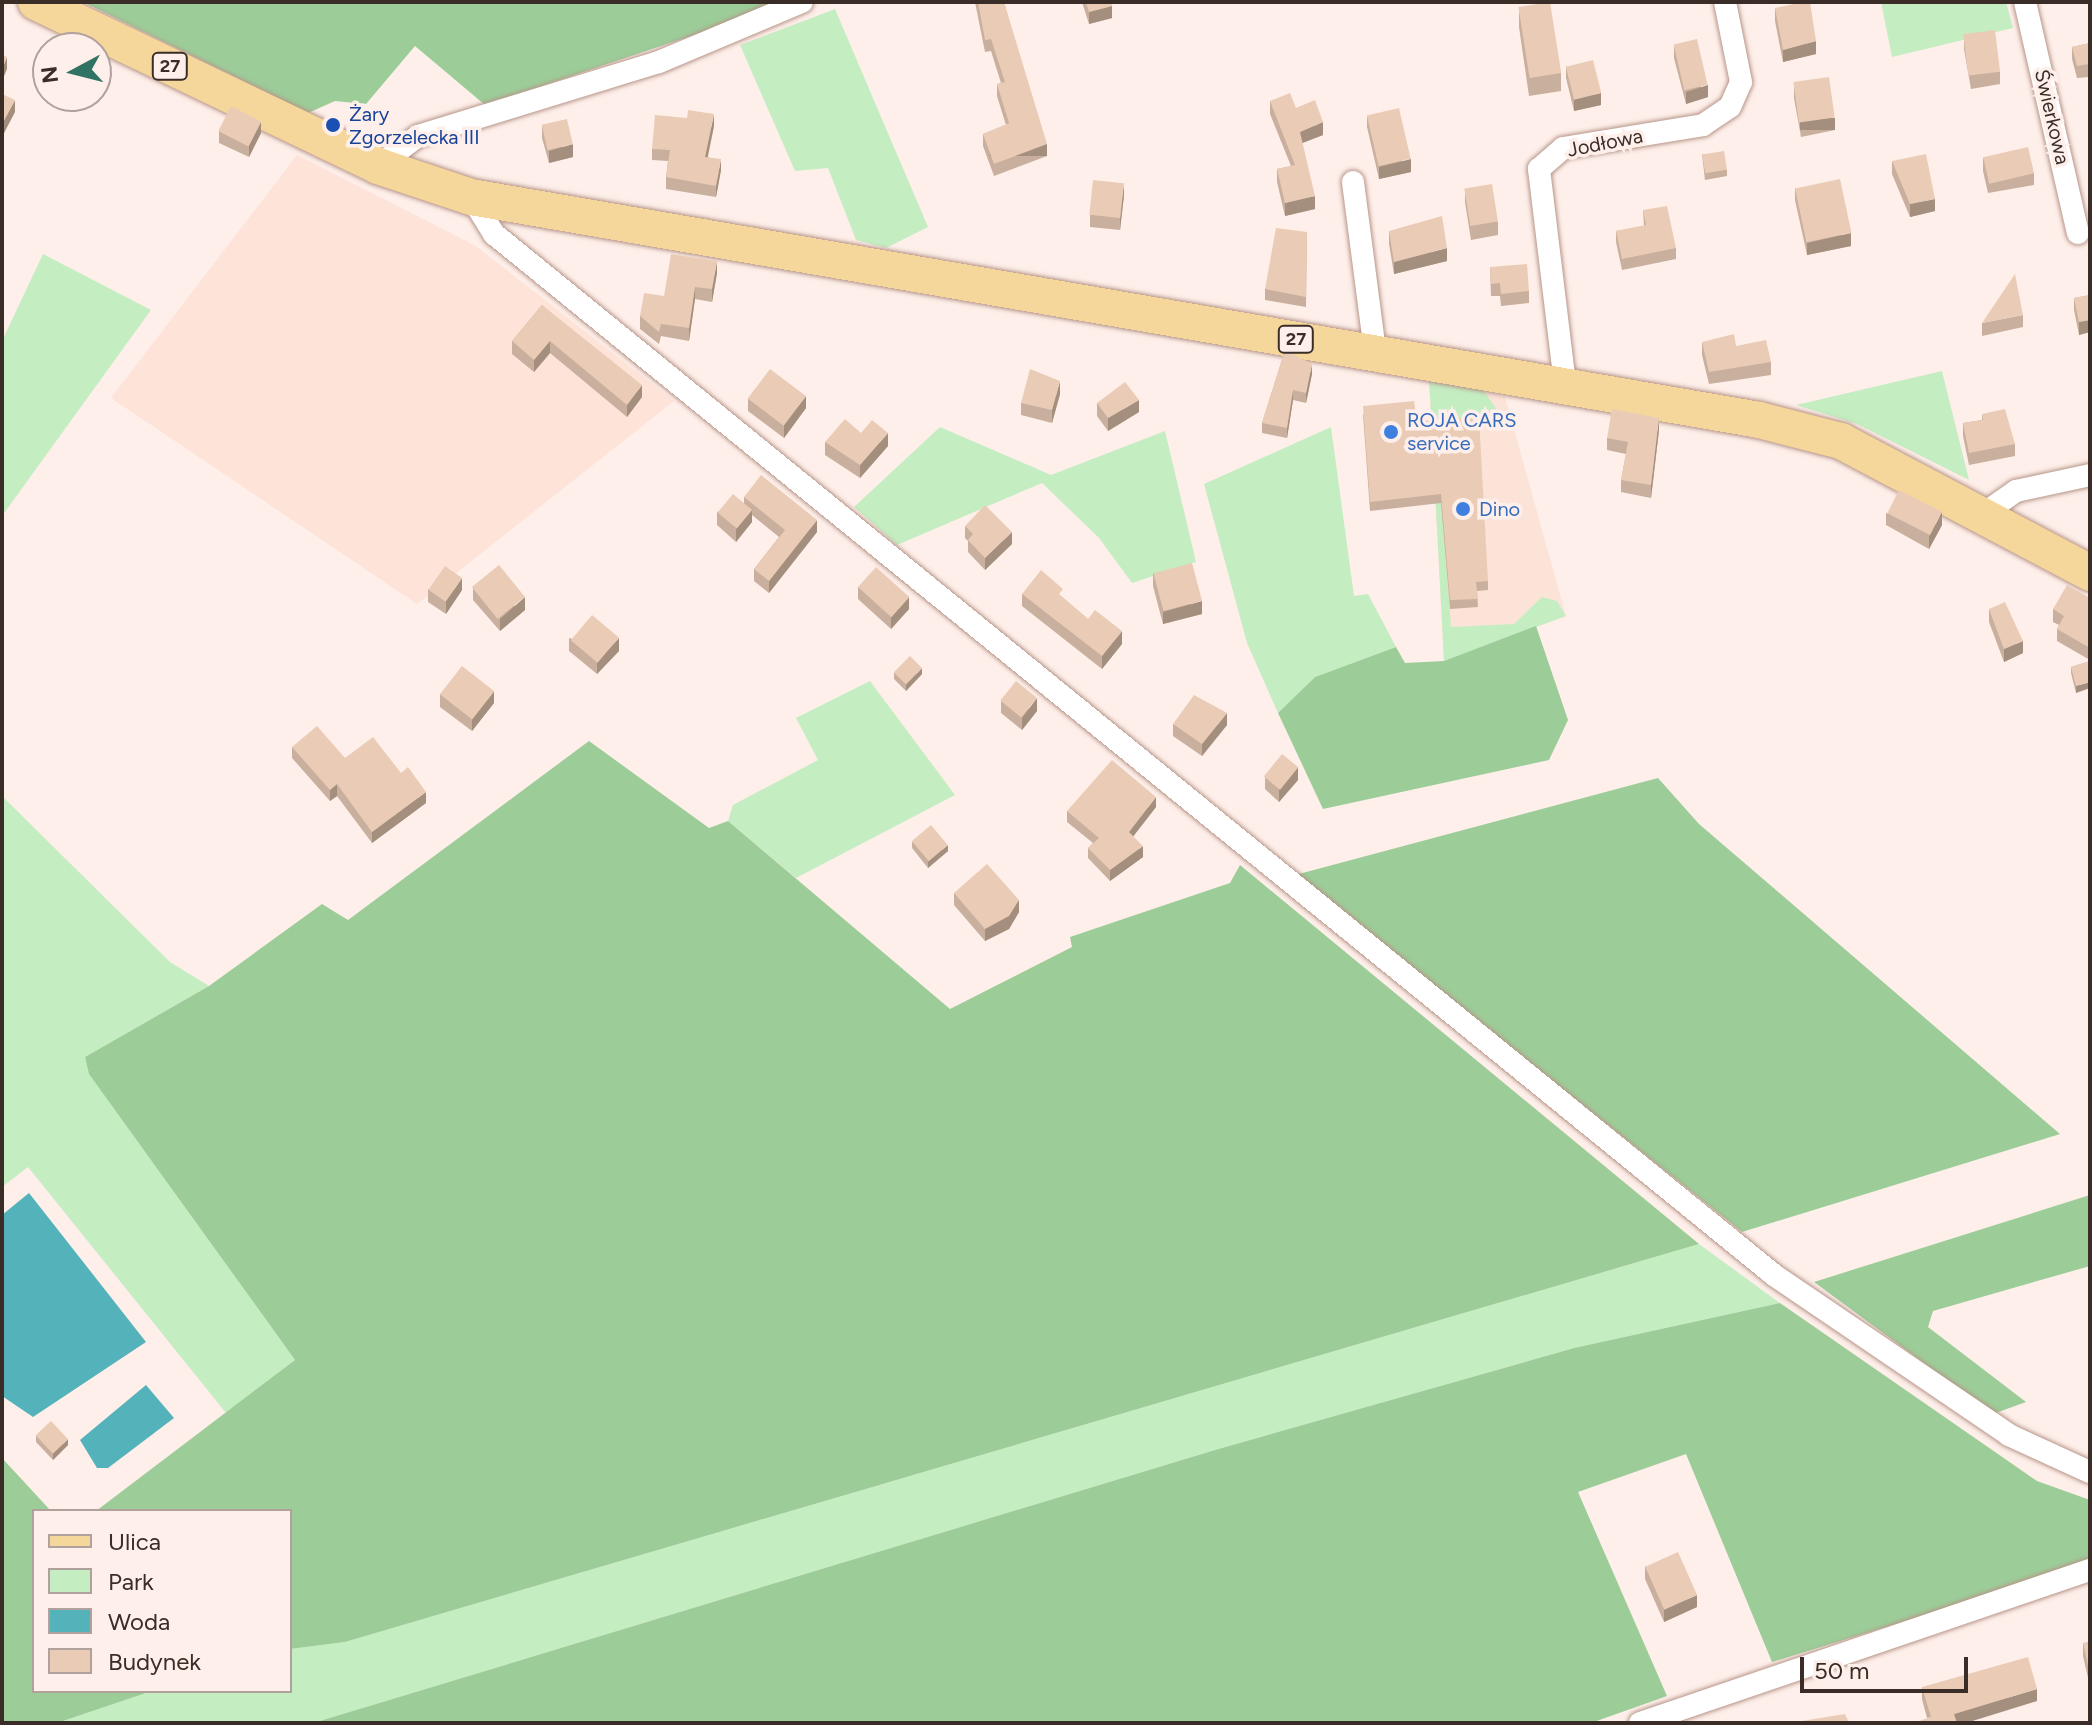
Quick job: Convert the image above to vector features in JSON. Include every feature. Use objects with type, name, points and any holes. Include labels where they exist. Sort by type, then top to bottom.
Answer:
[{"type":"main road","name":"27","points":[[36,2],[378,166],[471,197],[1565,384],[1841,441],[1986,512],[2090,573]]},
{"type":"street","points":[[378,166],[418,136],[659,62],[802,2]]},
{"type":"street","name":"Jodłowa","points":[[1565,384],[1539,169],[1563,148],[1703,125],[1730,107],[1741,82],[1725,2]]},
{"type":"street","name":"Świerkowa","points":[[2025,2],[2078,233]]},
{"type":"street","points":[[1353,182],[1375,352]]},
{"type":"street","points":[[471,197],[494,234],[1774,1275],[2009,1435],[2090,1472]]},
{"type":"street","points":[[1986,512],[2016,491],[2090,475]]},
{"type":"street","points":[[1640,1723],[2090,1570]]},
{"type":"shaded area","points":[[297,155],[476,246],[674,401],[417,604],[111,398]]},
{"type":"shaded area","points":[[1429,382],[1505,397],[1566,616],[1444,661]]},
{"type":"green space","points":[[83,2],[792,2],[485,105],[415,46],[366,104],[335,101],[308,113]]},
{"type":"green space","points":[[1881,2],[2006,2],[2013,28],[1892,57]]},
{"type":"green space","points":[[835,9],[928,227],[886,248],[856,240],[828,168],[795,171],[740,45]]},
{"type":"green space","points":[[43,254],[151,310],[2,516],[2,341]]},
{"type":"green space","points":[[1942,371],[1969,480],[1857,424],[1796,405]]},
{"type":"green space","points":[[1429,377],[1481,387],[1505,421],[1481,416],[1482,425],[1437,429],[1451,627],[1514,624],[1542,597],[1557,601],[1566,616],[1444,661]]},
{"type":"green space","points":[[940,427],[1051,475],[1165,431],[1196,562],[1132,583],[1099,538],[1042,483],[897,545],[854,507]]},
{"type":"green space","points":[[1331,427],[1354,596],[1368,594],[1396,647],[1315,677],[1278,713],[1247,643],[1204,484]]},
{"type":"green space","points":[[1536,626],[1568,720],[1549,760],[1323,809],[1278,713],[1315,677],[1396,647],[1405,663],[1444,661]]},
{"type":"green space","points":[[870,681],[955,795],[796,878],[728,821],[733,805],[818,760],[796,718]]},
{"type":"green space","points":[[589,741],[709,828],[728,821],[950,1009],[1072,947],[1070,937],[1230,883],[1240,865],[1699,1244],[345,1642],[292,1649],[292,1509],[99,1509],[295,1360],[89,1074],[85,1057],[209,986],[322,904],[348,920]]},
{"type":"green space","points":[[1658,778],[1699,824],[2060,1134],[1742,1232],[1295,875]]},
{"type":"green space","points":[[2,796],[170,962],[209,986],[85,1057],[90,1075],[295,1360],[226,1413],[28,1167],[2,1187]]},
{"type":"green space","points":[[2090,1195],[2090,1266],[1933,1311],[1928,1327],[2026,1402],[1993,1414],[1814,1282]]},
{"type":"green space","points":[[1699,1244],[1780,1303],[1574,1348],[1215,1450],[313,1723],[57,1723],[146,1693],[292,1693],[292,1649],[345,1642]]},
{"type":"green space","points":[[1780,1303],[2037,1481],[2090,1500],[2090,1564],[1772,1662],[1686,1454],[1578,1492],[1667,1696],[1591,1723],[313,1723],[1215,1450],[1574,1348]]},
{"type":"green space","points":[[2,1458],[49,1509],[32,1509],[32,1693],[146,1693],[57,1723],[2,1723]]},
{"type":"water","points":[[29,1193],[146,1342],[33,1417],[2,1396],[2,1215]]},
{"type":"water","points":[[146,1385],[174,1418],[108,1468],[97,1468],[80,1440]]},
{"type":"building","points":[[978,2],[1004,2],[1047,144],[994,164],[983,134],[1009,123],[997,84],[1005,82],[991,39],[985,40]]},
{"type":"building","points":[[1086,2],[1111,2],[1112,6],[1089,12]]},
{"type":"building","points":[[1550,2],[1561,73],[1530,78],[1518,7]]},
{"type":"building","points":[[1810,2],[1816,41],[1783,50],[1775,8]]},
{"type":"building","points":[[1995,30],[2000,72],[1968,76],[1963,34]]},
{"type":"building","points":[[1697,39],[1708,85],[1684,90],[1674,44]]},
{"type":"building","points":[[2090,43],[2090,69],[2089,64],[2077,66],[2072,47]]},
{"type":"building","points":[[1593,60],[1601,93],[1574,100],[1566,67]]},
{"type":"building","points":[[1829,77],[1835,118],[1799,123],[1793,82]]},
{"type":"building","points":[[1290,93],[1296,108],[1315,100],[1323,122],[1300,132],[1315,196],[1285,203],[1277,169],[1295,165],[1270,101]]},
{"type":"building","points":[[2,94],[15,100],[2,124]]},
{"type":"building","points":[[231,106],[261,121],[249,146],[218,131]]},
{"type":"building","points":[[1399,108],[1411,159],[1379,166],[1367,115]]},
{"type":"building","points":[[688,110],[714,114],[705,157],[721,159],[716,186],[666,177],[670,150],[652,149],[655,115],[687,118]]},
{"type":"building","points":[[567,119],[573,144],[548,150],[542,125]]},
{"type":"building","points":[[2028,147],[2034,173],[1989,184],[1983,157]]},
{"type":"building","points":[[1724,151],[1727,170],[1705,173],[1702,154]]},
{"type":"building","points":[[1926,154],[1935,199],[1910,204],[1892,161]]},
{"type":"building","points":[[1840,179],[1851,233],[1806,242],[1795,189]]},
{"type":"building","points":[[1093,180],[1124,183],[1120,218],[1089,215]]},
{"type":"building","points":[[1492,184],[1498,222],[1470,226],[1464,188]]},
{"type":"building","points":[[1667,206],[1676,248],[1622,259],[1616,231],[1646,225],[1643,210]]},
{"type":"building","points":[[1442,216],[1447,248],[1394,262],[1389,231]]},
{"type":"building","points":[[1276,228],[1307,232],[1306,297],[1265,289]]},
{"type":"building","points":[[671,254],[717,261],[712,289],[695,287],[689,328],[661,324],[659,332],[640,316],[644,293],[664,296]]},
{"type":"building","points":[[1527,264],[1529,291],[1501,294],[1500,283],[1491,284],[1490,267]]},
{"type":"building","points":[[2015,274],[2023,315],[1982,323]]},
{"type":"building","points":[[2090,295],[2090,320],[2079,322],[2074,298]]},
{"type":"building","points":[[542,305],[642,385],[627,405],[550,341],[534,360],[512,341]]},
{"type":"building","points":[[1734,334],[1736,346],[1766,340],[1771,362],[1709,372],[1702,342]]},
{"type":"building","points":[[1285,350],[1312,364],[1306,393],[1293,390],[1287,428],[1262,423]]},
{"type":"building","points":[[770,369],[806,396],[784,426],[748,399]]},
{"type":"building","points":[[1030,369],[1060,381],[1052,410],[1021,403]]},
{"type":"building","points":[[1125,382],[1139,400],[1108,418],[1097,403]]},
{"type":"building","points":[[1414,401],[1417,421],[1479,417],[1488,581],[1476,582],[1478,599],[1450,600],[1441,494],[1370,502],[1363,406]]},
{"type":"building","points":[[1612,409],[1659,418],[1651,485],[1621,480],[1628,442],[1607,438]]},
{"type":"building","points":[[2005,409],[2015,444],[1969,453],[1963,423],[1983,420],[1982,414]]},
{"type":"building","points":[[845,419],[861,433],[872,420],[888,433],[860,465],[825,442]]},
{"type":"building","points":[[761,475],[817,520],[769,581],[754,569],[785,530],[744,497]]},
{"type":"building","points":[[1899,490],[1942,512],[1930,535],[1887,513]]},
{"type":"building","points":[[733,494],[752,510],[737,528],[718,512]]},
{"type":"building","points":[[985,505],[1012,532],[985,558],[968,540],[973,534],[965,526]]},
{"type":"building","points":[[1192,563],[1202,601],[1163,611],[1153,573]]},
{"type":"building","points":[[499,565],[525,597],[498,619],[472,587]]},
{"type":"building","points":[[445,566],[462,578],[446,602],[428,590]]},
{"type":"building","points":[[876,567],[909,597],[891,617],[858,587]]},
{"type":"building","points":[[1041,570],[1063,589],[1059,594],[1088,619],[1095,610],[1122,631],[1102,656],[1022,594]]},
{"type":"building","points":[[2067,585],[2090,598],[2090,648],[2057,629],[2064,616],[2053,609]]},
{"type":"building","points":[[2005,602],[2023,641],[2004,649],[1989,609]]},
{"type":"building","points":[[592,615],[619,637],[598,663],[571,640]]},
{"type":"building","points":[[910,656],[922,668],[906,684],[894,672]]},
{"type":"building","points":[[2090,661],[2090,682],[2076,686],[2071,667]]},
{"type":"building","points":[[462,666],[494,691],[472,720],[440,694]]},
{"type":"building","points":[[1016,681],[1037,698],[1021,717],[1000,700]]},
{"type":"building","points":[[1194,695],[1227,713],[1202,744],[1173,724]]},
{"type":"building","points":[[317,726],[345,758],[373,737],[401,773],[408,767],[426,792],[372,832],[337,784],[330,790],[292,747]]},
{"type":"building","points":[[1282,754],[1298,767],[1280,790],[1264,777]]},
{"type":"building","points":[[1112,760],[1156,797],[1129,832],[1143,846],[1110,870],[1088,848],[1099,838],[1067,811]]},
{"type":"building","points":[[931,825],[948,845],[929,861],[912,841]]},
{"type":"building","points":[[987,864],[1019,900],[1009,916],[985,929],[954,893]]},
{"type":"building","points":[[51,1421],[68,1439],[53,1454],[36,1435]]},
{"type":"building","points":[[1678,1552],[1697,1595],[1664,1610],[1645,1567]]},
{"type":"building","points":[[2090,1642],[2090,1670],[2089,1670],[2083,1643]]},
{"type":"building","points":[[2028,1657],[2037,1689],[1954,1714],[1957,1723],[1916,1723],[1931,1717],[1922,1687]]},
{"type":"building","points":[[1845,1714],[1849,1723],[1802,1723],[1802,1721]]},
{"type":"place","name":"Żary Zgorzelecka III","points":[[333,125]]},
{"type":"place","name":"ROJA CARS service","points":[[1391,432]]},
{"type":"place","name":"Dino","points":[[1463,509]]}]
